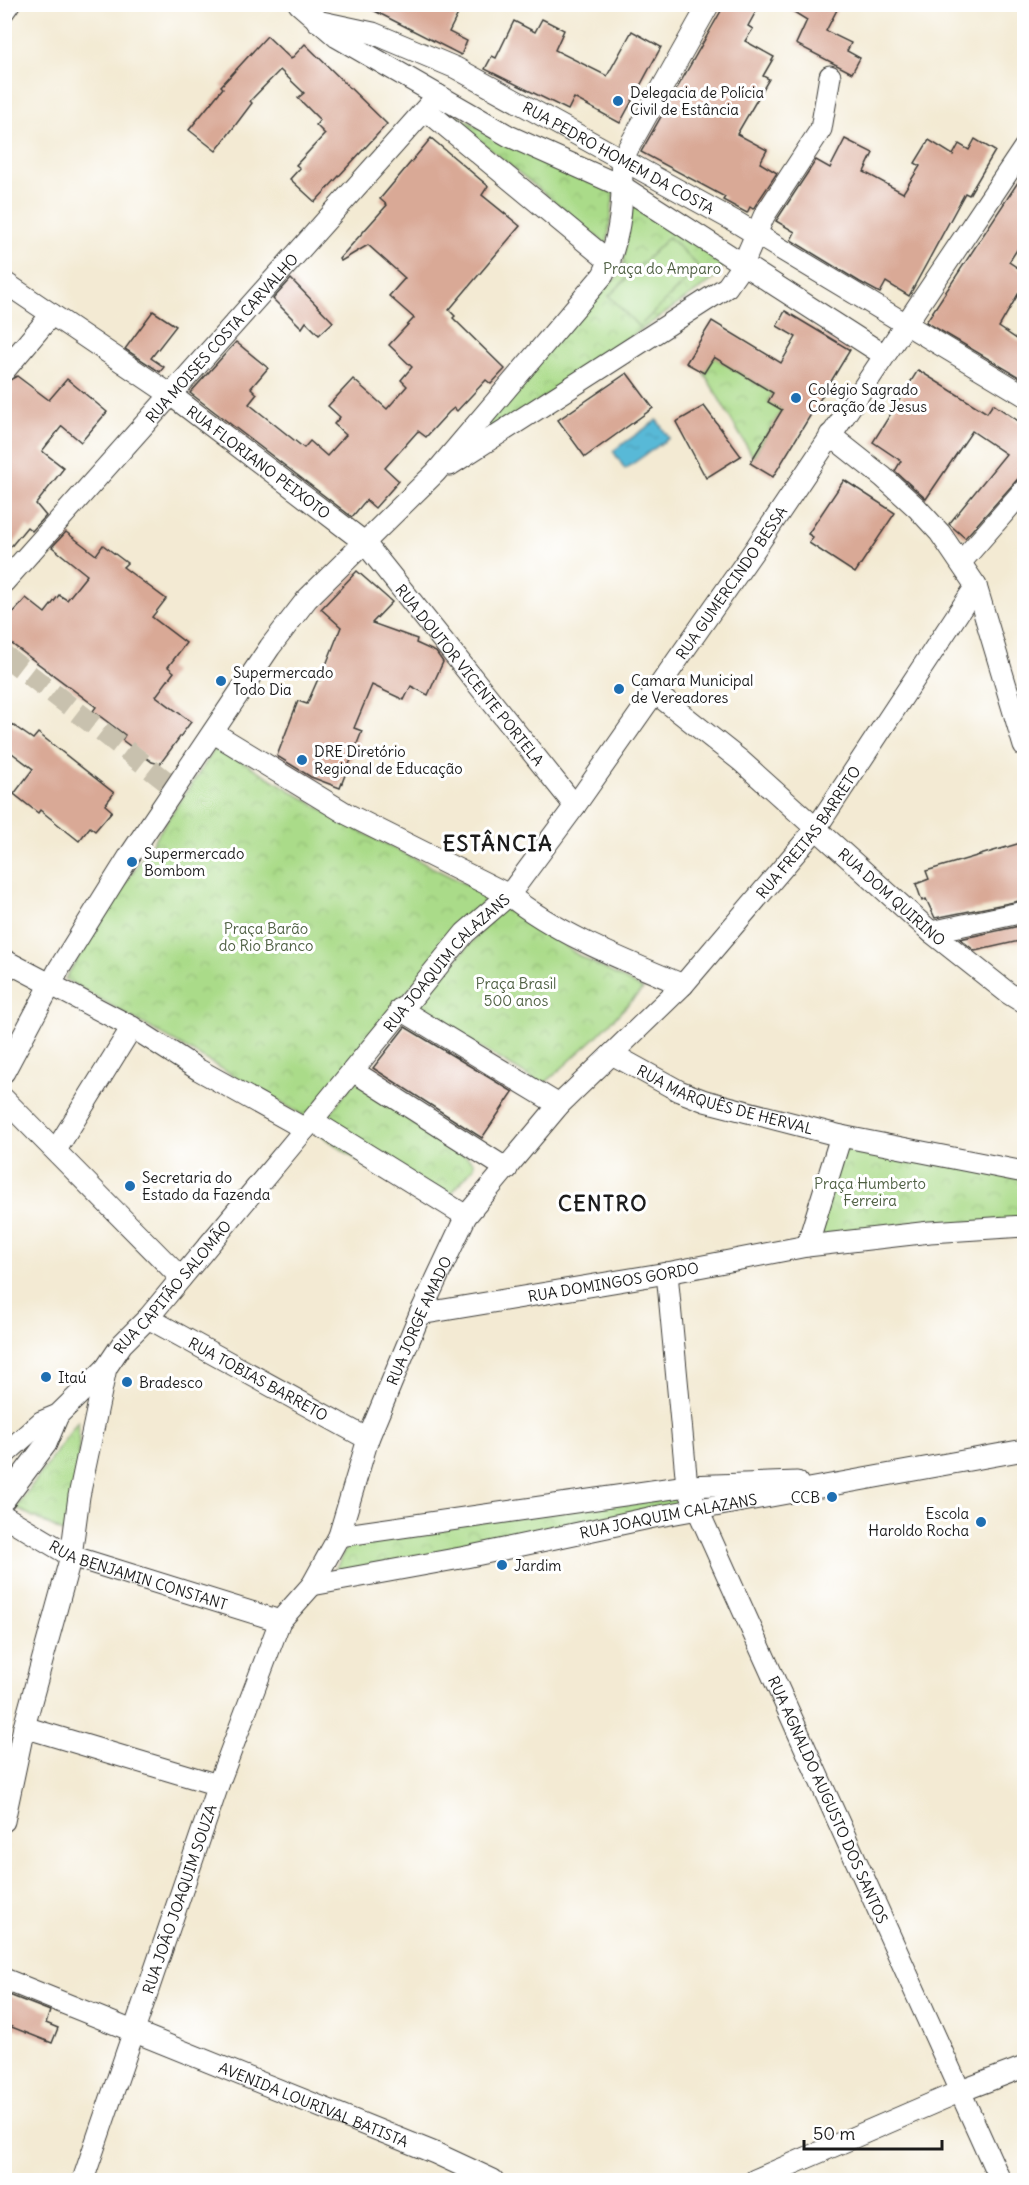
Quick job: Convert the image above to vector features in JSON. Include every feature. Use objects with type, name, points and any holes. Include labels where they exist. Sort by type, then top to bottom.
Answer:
[{"type":"street","points":[[4,11],[9,4]]},
{"type":"street","name":"RUA PEDRO HOMEM DA COSTA","points":[[299,4],[337,37],[432,103],[610,262]]},
{"type":"street","points":[[623,187],[621,161],[709,4]]},
{"type":"street","name":"RUA PEDRO HOMEM DA COSTA","points":[[317,21],[372,33],[447,64],[756,234],[1024,395]]},
{"type":"street","points":[[4,1072],[52,983],[130,855],[270,647],[307,599],[436,472],[728,287],[743,264],[764,216],[821,129],[830,76]]},
{"type":"street","name":"RUA PEDRO HOMEM DA COSTA","points":[[432,103],[623,187],[884,356]]},
{"type":"street","name":"RUA MOISES COSTA CARVALHO","points":[[4,582],[432,103]]},
{"type":"street","name":"RUA GUMERCINDO BESSA","points":[[509,894],[575,806],[755,549],[1024,148]]},
{"type":"street","name":"RUA PEDRO HOMEM DA COSTA","points":[[436,472],[585,298],[610,262],[623,187]]},
{"type":"street","name":"RUA FLORIANO PEIXOTO","points":[[4,282],[171,395],[364,542]]},
{"type":"street","points":[[4,371],[52,314]]},
{"type":"street","points":[[830,435],[883,477],[917,508],[940,533],[976,586],[1024,746]]},
{"type":"street","points":[[961,562],[1024,493]]},
{"type":"street","name":"RUA DOUTOR VICENTE PORTELA","points":[[364,542],[575,806]]},
{"type":"street","name":"RUA FREITAS BARRETO","points":[[612,1054],[683,985],[815,830],[976,586]]},
{"type":"street","name":"RUA DOM QUIRINO","points":[[654,692],[741,761],[931,932],[1024,1003]]},
{"type":"street","name":"RUA JOAQUIM CALAZANS","points":[[214,733],[348,814],[509,894],[465,933],[400,1009],[309,1125]]},
{"type":"street","points":[[509,894],[526,908],[580,937],[683,985]]},
{"type":"street","points":[[931,932],[1024,912]]},
{"type":"street","points":[[4,960],[52,983],[132,1027],[199,1070],[309,1125],[466,1216]]},
{"type":"street","points":[[400,1009],[559,1105]]},
{"type":"street","points":[[56,1150],[132,1027]]},
{"type":"street","name":"RUA JORGE AMADO","points":[[280,1621],[312,1586],[339,1536],[368,1439],[420,1314],[466,1216],[559,1105],[612,1054]]},
{"type":"street","name":"RUA MARQUÊS DE HERVAL","points":[[612,1054],[679,1091],[705,1101],[841,1136]]},
{"type":"street","points":[[353,1071],[507,1169]]},
{"type":"street","points":[[4,1099],[180,1278]]},
{"type":"street","name":"RUA CAPITÃO SALOMÃO","points":[[4,1455],[41,1422],[58,1415],[106,1368],[122,1344],[148,1318],[309,1125]]},
{"type":"street","points":[[1024,1172],[841,1136],[807,1246],[930,1232],[1024,1226]]},
{"type":"street","name":"RUA DOMINGOS GORDO","points":[[420,1314],[667,1273],[807,1246]]},
{"type":"street","name":"RUA AGNALDO AUGUSTO DOS SANTOS","points":[[667,1273],[687,1486],[1000,2181]]},
{"type":"street","name":"RUA TOBIAS BARRETO","points":[[148,1318],[368,1439]]},
{"type":"street","points":[[4,1821],[24,1727],[71,1556],[79,1496],[106,1368]]},
{"type":"street","name":"RUA CAPITÃO SALOMÃO","points":[[4,1500],[46,1444],[58,1415]]},
{"type":"street","name":"RUA JOAQUIM CALAZANS","points":[[312,1586],[466,1557],[696,1509],[1024,1450]]},
{"type":"street","points":[[339,1536],[687,1486],[760,1482],[848,1482]]},
{"type":"street","name":"RUA BENJAMIN CONSTANT","points":[[4,1516],[71,1556],[280,1621]]},
{"type":"street","name":"RUA JOÃO JOAQUIM SOUZA","points":[[83,2181],[218,1785],[280,1621]]},
{"type":"street","points":[[24,1727],[218,1785]]},
{"type":"street","name":"AVENIDA LOURIVAL BATISTA","points":[[4,1979],[435,2153],[493,2181]]},
{"type":"street","points":[[755,2181],[961,2091],[1024,2067]]},
{"type":"green space","name":"Praça do Amparo","points":[[440,108],[614,192],[607,245]]},
{"type":"green space","name":"Praça do Amparo","points":[[633,204],[726,261],[717,277],[448,464],[557,329],[623,272],[626,236]]},
{"type":"green space","points":[[669,237],[699,267],[639,327],[609,296]]},
{"type":"green space","points":[[714,357],[773,393],[768,402],[782,410],[753,457],[704,373]]},
{"type":"green space","name":"Praça Barão do Rio Branco","points":[[217,746],[346,824],[489,896],[395,1006],[306,1117],[65,979],[112,903]]},
{"type":"green space","name":"Praça Brasil 500 anos","points":[[506,902],[578,955],[643,989],[595,1038],[543,1085],[415,1008]]},
{"type":"green space","points":[[356,1080],[474,1162],[474,1167],[439,1208],[374,1172],[316,1131]]},
{"type":"green space","name":"Praça Humberto Ferreira","points":[[831,1130],[1024,1175],[1024,1231],[805,1247]]},
{"type":"green space","points":[[78,1421],[81,1511],[70,1536],[16,1508]]},
{"type":"green space","points":[[679,1494],[684,1507],[332,1576],[350,1540]]},
{"type":"water","points":[[657,420],[669,438],[625,469],[613,451]]},
{"type":"building","points":[[361,4],[463,4],[449,32],[467,41],[461,55]]},
{"type":"building","points":[[725,4],[760,4],[748,26],[753,29],[745,41],[774,57],[763,76],[769,79],[737,134],[767,150],[760,163],[777,173],[753,209],[750,207],[747,213],[723,200],[725,197],[641,152]]},
{"type":"building","points":[[781,4],[840,4],[826,31],[851,43],[847,51],[860,58],[852,73],[796,44],[807,20]]},
{"type":"building","points":[[542,19],[564,30],[555,50],[607,76],[632,31],[661,47],[620,123],[574,98],[568,110],[485,69],[492,56],[496,58],[514,21],[535,32]]},
{"type":"building","points":[[267,36],[291,59],[305,44],[387,124],[315,202],[290,179],[300,168],[296,165],[325,134],[316,125],[320,120],[298,98],[304,93],[280,70],[250,101],[252,103],[216,151],[189,130],[223,88],[221,86]]},
{"type":"building","points":[[431,138],[488,186],[482,195],[520,226],[449,310],[455,316],[453,318],[505,369],[491,384],[486,380],[457,411],[454,408],[449,412],[426,437],[418,431],[385,468],[399,481],[375,508],[366,500],[352,517],[190,393],[236,342],[268,368],[251,388],[257,394],[249,404],[304,448],[310,441],[327,456],[346,435],[334,424],[340,417],[328,406],[353,379],[387,409],[407,386],[401,380],[412,367],[389,345],[414,318],[389,296],[405,278],[368,245],[341,261],[339,259],[387,205],[380,199]]},
{"type":"building","points":[[845,139],[873,153],[864,172],[903,193],[920,166],[915,163],[929,140],[953,155],[959,144],[969,150],[975,139],[995,151],[969,195],[965,193],[909,296],[886,282],[880,293],[860,282],[791,240],[795,232],[776,221],[816,160],[830,168]]},
{"type":"building","points":[[1024,173],[1024,239],[1009,262],[1024,272],[1024,284],[999,327],[1024,344],[1024,380],[926,322]]},
{"type":"building","points":[[291,279],[333,322],[319,335],[306,322],[302,328],[273,299]]},
{"type":"building","points":[[153,311],[176,326],[151,358],[164,367],[160,372],[125,349]]},
{"type":"building","name":"Colégio Sagrado Coração de Jesus","points":[[785,311],[850,350],[773,477],[750,463],[782,410],[768,402],[773,393],[714,357],[704,373],[686,363],[712,321],[781,363],[796,337],[777,326]]},
{"type":"building","points":[[918,370],[987,413],[993,404],[1024,425],[1024,472],[965,538],[949,524],[1006,454],[972,431],[926,499],[895,471],[901,461],[873,442]]},
{"type":"building","points":[[627,373],[653,408],[585,457],[558,420]]},
{"type":"building","points":[[17,376],[49,400],[67,379],[107,412],[81,442],[62,426],[42,451],[64,468],[36,504],[46,516],[32,531],[27,527],[4,555],[4,383]]},
{"type":"building","points":[[704,406],[741,456],[706,478],[676,422]]},
{"type":"building","points":[[844,480],[895,513],[855,573],[809,543],[813,537],[808,534]]},
{"type":"building","points":[[66,532],[96,555],[103,545],[127,563],[123,567],[166,599],[152,617],[186,643],[168,667],[174,672],[156,696],[191,722],[160,764],[152,762],[122,740],[125,735],[93,711],[96,707],[4,638],[4,605],[14,612],[26,598],[45,613],[59,595],[67,600],[87,575],[52,547]]},
{"type":"building","points":[[357,571],[392,602],[372,623],[417,639],[416,643],[436,652],[443,662],[428,695],[411,686],[404,700],[372,685],[354,728],[362,731],[340,788],[311,777],[277,756],[298,701],[307,704],[318,679],[320,680],[341,627],[321,609]]},
{"type":"building","points":[[4,719],[33,739],[38,733],[114,793],[105,805],[112,811],[95,831],[90,827],[79,841],[40,810],[38,813],[14,794],[33,769],[4,747]]},
{"type":"building","points":[[1024,842],[1024,900],[935,918],[926,899],[922,901],[916,884],[929,879],[926,871]]},
{"type":"building","points":[[1024,925],[1024,940],[975,951],[960,939]]},
{"type":"building","points":[[405,1027],[513,1092],[482,1138],[373,1068]]},
{"type":"building","points":[[4,1993],[50,2011],[46,2023],[58,2028],[52,2043],[4,2024]]},
{"type":"tunnel","points":[[4,655],[176,789]]},
{"type":"place","name":"Delegacia de Polícia Civil de Estância","points":[[618,101]]},
{"type":"place","name":"Colégio Sagrado Coração de Jesus","points":[[796,398]]},
{"type":"place","name":"Supermercado Todo Dia","points":[[221,681]]},
{"type":"place","name":"Camara Municipal de Vereadores","points":[[619,689]]},
{"type":"place","name":"DRE Diretório Regional de Educação","points":[[302,760]]},
{"type":"place","name":"Supermercado Bombom","points":[[132,862]]},
{"type":"place","name":"Secretaria do Estado da Fazenda","points":[[130,1186]]},
{"type":"place","name":"Itaú","points":[[46,1377]]},
{"type":"place","name":"Bradesco","points":[[127,1382]]},
{"type":"place","name":"CCB","points":[[832,1497]]},
{"type":"place","name":"Escola Haroldo Rocha","points":[[981,1522]]},
{"type":"place","name":"Jardim","points":[[502,1565]]},
{"type":"district","name":"ESTÂNCIA","points":[[498,843]]},
{"type":"district","name":"CENTRO","points":[[603,1203]]}]
